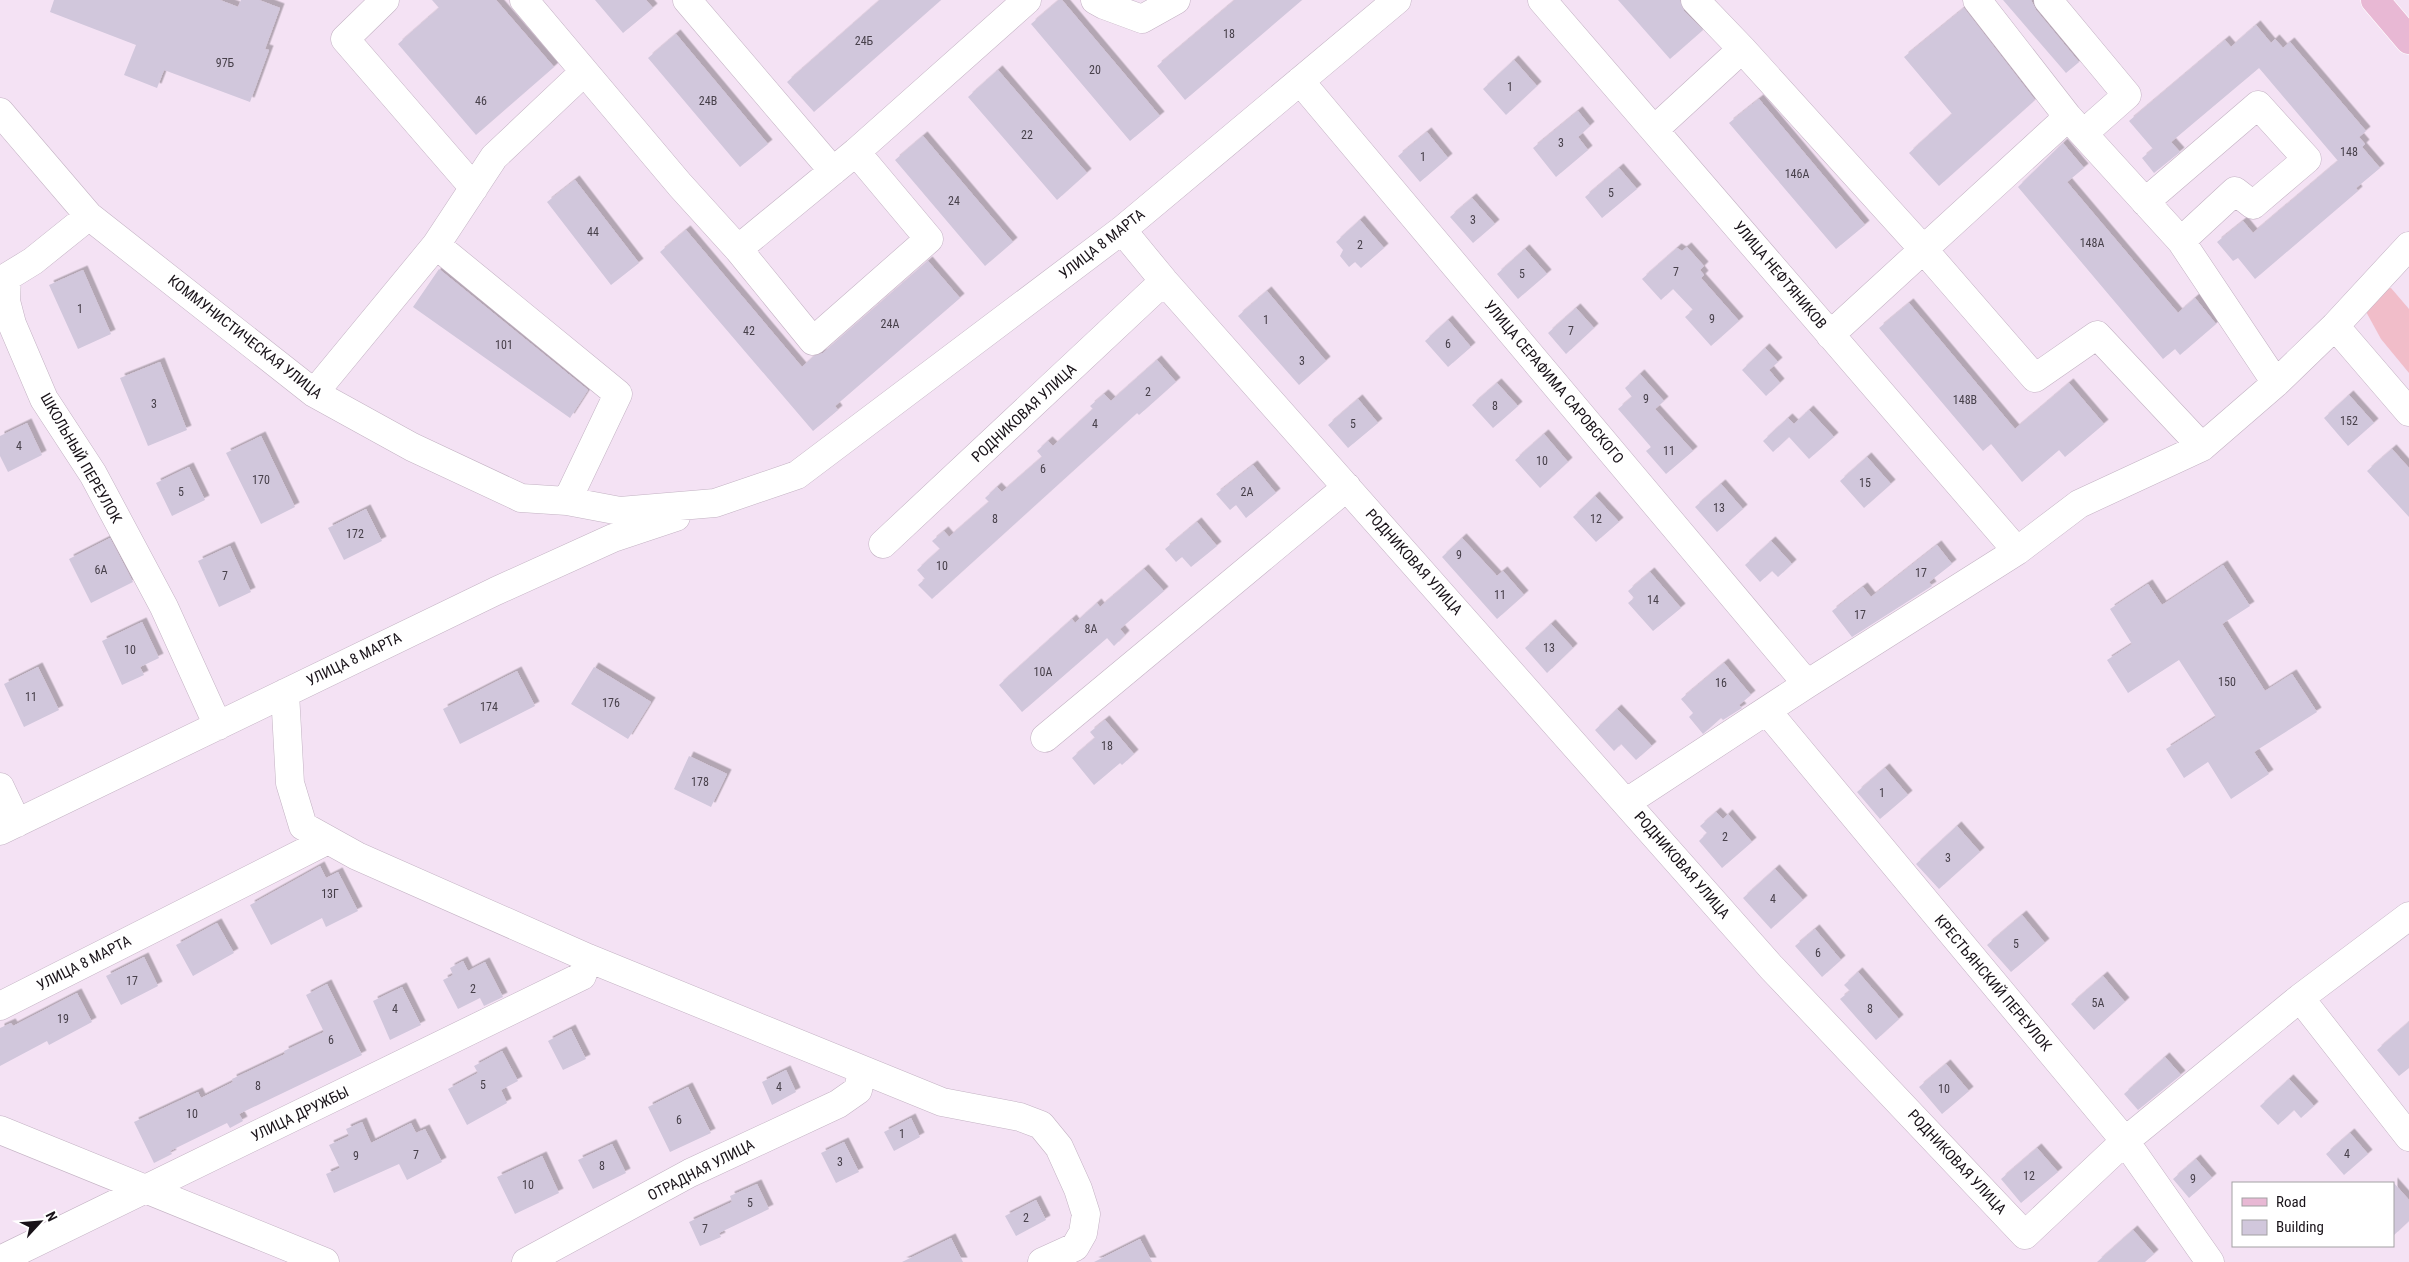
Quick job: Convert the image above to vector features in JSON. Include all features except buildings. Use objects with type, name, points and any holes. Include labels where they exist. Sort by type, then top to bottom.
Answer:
[{"type":"main road","points":[[2375,0],[2409,40]]},
{"type":"street","points":[[385,0],[344,39],[474,188]]},
{"type":"street","points":[[524,0],[680,185],[738,249],[813,340],[929,239],[856,152]]},
{"type":"street","points":[[687,0],[833,171]]},
{"type":"street","points":[[738,249],[856,152],[1027,0]]},
{"type":"street","points":[[1095,0],[1142,19],[1176,0]]},
{"type":"street","name":"УЛИЦА 8 МАРТА","points":[[797,475],[1122,230],[1398,0]]},
{"type":"street","name":"УЛИЦА НЕФТЯНИКОВ","points":[[1542,0],[2017,551]]},
{"type":"street","points":[[1695,0],[1742,49],[1923,249],[2035,378],[2097,335],[2202,447]]},
{"type":"street","points":[[1977,0],[2076,125],[2181,241],[2276,383]]},
{"type":"street","points":[[1830,335],[1923,249],[2076,125],[2127,95],[2048,0]]},
{"type":"street","points":[[1655,129],[1742,49]]},
{"type":"street","points":[[314,394],[436,245],[494,157],[584,72]]},
{"type":"street","name":"УЛИЦА СЕРАФИМА САРОВСКОГО","points":[[1300,81],[1808,684]]},
{"type":"street","points":[[2145,202],[2258,105],[2307,159],[2253,205],[2235,191],[2181,241]]},
{"type":"street","name":"КОММУНИСТИЧЕСКАЯ УЛИЦА","points":[[0,112],[89,216],[314,394],[412,447],[521,498],[567,502],[620,511],[715,503],[797,475]]},
{"type":"street","name":"ШКОЛЬНЫЙ ПЕРЕУЛОК","points":[[89,216],[33,261],[7,277],[6,301],[12,324],[44,399],[93,474],[164,607],[218,726]]},
{"type":"street","name":"РОДНИКОВАЯ УЛИЦА","points":[[1122,230],[1164,281],[1771,967],[2025,1236],[2125,1141]]},
{"type":"street","points":[[436,245],[618,394],[567,502]]},
{"type":"street","points":[[1627,802],[2017,551],[2079,504],[2202,447],[2276,383],[2334,326],[2409,246]]},
{"type":"street","name":"РОДНИКОВАЯ УЛИЦА","points":[[883,544],[1164,281]]},
{"type":"street","points":[[2334,326],[2409,412]]},
{"type":"street","points":[[1045,738],[1347,487]]},
{"type":"street","name":"УЛИЦА 8 МАРТА","points":[[9,827],[496,591],[604,542],[715,503]]},
{"type":"street","points":[[285,693],[290,784],[302,826],[357,856],[588,958],[862,1070],[942,1102],[1020,1117],[1041,1125],[1060,1146],[1086,1214],[1083,1233],[1075,1247],[1042,1262]]},
{"type":"street","name":"КРЕСТЬЯНСКИЙ ПЕРЕУЛОК","points":[[1767,711],[2125,1141],[2210,1262]]},
{"type":"street","points":[[0,787],[9,827]]},
{"type":"street","name":"УЛИЦА 8 МАРТА","points":[[0,1006],[328,840]]},
{"type":"street","points":[[2125,1141],[2300,998],[2409,916]]},
{"type":"street","name":"УЛИЦА ДРУЖБЫ","points":[[0,1260],[582,976],[588,958]]},
{"type":"street","points":[[2300,998],[2409,1137]]},
{"type":"street","name":"ОТРАДНАЯ УЛИЦА","points":[[526,1262],[690,1173],[838,1104],[858,1090],[862,1070]]},
{"type":"street","points":[[0,1130],[325,1262]]},
{"type":"shaded area","points":[[2391,288],[2409,309],[2409,373],[2381,339],[2364,308],[2375,290]]}]
